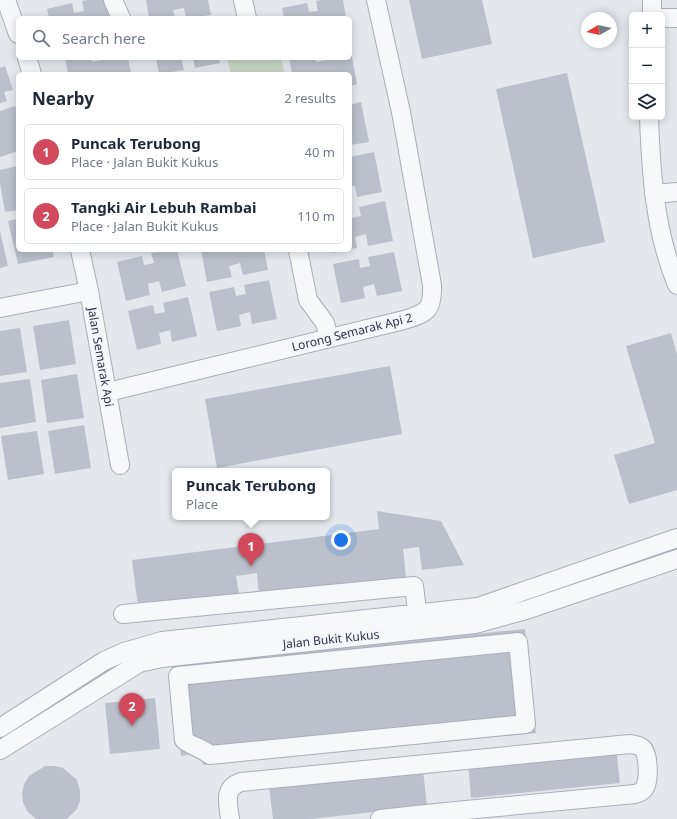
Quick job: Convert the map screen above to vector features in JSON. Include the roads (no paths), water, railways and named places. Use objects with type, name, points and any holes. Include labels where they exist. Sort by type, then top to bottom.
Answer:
[{"type":"street","points":[[6,0],[16,28]]},
{"type":"street","points":[[113,0],[120,16]]},
{"type":"street","points":[[243,0],[247,16]]},
{"type":"street","name":"Lorong Semarak Api 2","points":[[108,392],[421,315],[429,308],[433,299],[432,285],[403,120],[376,0]]},
{"type":"street","points":[[652,0],[652,12]]},
{"type":"street","points":[[665,18],[677,18]]},
{"type":"street","points":[[28,60],[31,72]]},
{"type":"street","points":[[649,120],[654,194],[658,223],[665,250],[677,285]]},
{"type":"street","points":[[654,194],[677,192]]},
{"type":"street","name":"Jalan Semarak Api","points":[[80,252],[108,392],[120,465]]},
{"type":"street","points":[[298,252],[308,300],[325,323],[329,338]]},
{"type":"street","points":[[0,308],[89,291]]},
{"type":"street","name":"Jalan Bukit Kukus","points":[[0,750],[140,663],[162,658],[374,635],[478,607],[677,538]]},
{"type":"street","name":"Jalan Bukit Kukus","points":[[0,728],[104,661],[129,650],[162,641],[418,622],[475,624],[526,610],[677,559]]},
{"type":"street","points":[[123,614],[414,586],[418,622]]},
{"type":"street","points":[[374,635],[376,656]]},
{"type":"street","points":[[518,642],[526,724],[210,755],[202,748],[192,746],[184,740],[178,676],[376,656],[518,642]]},
{"type":"street","points":[[230,819],[227,795],[234,784],[241,782],[630,744],[643,748],[646,752],[647,784],[643,791],[635,794],[446,816],[380,819]]},
{"type":"place","name":"Puncak Terubong","points":[[251,566]]},
{"type":"place","name":"Tangki Air Lebuh Rambai","points":[[132,726]]}]
